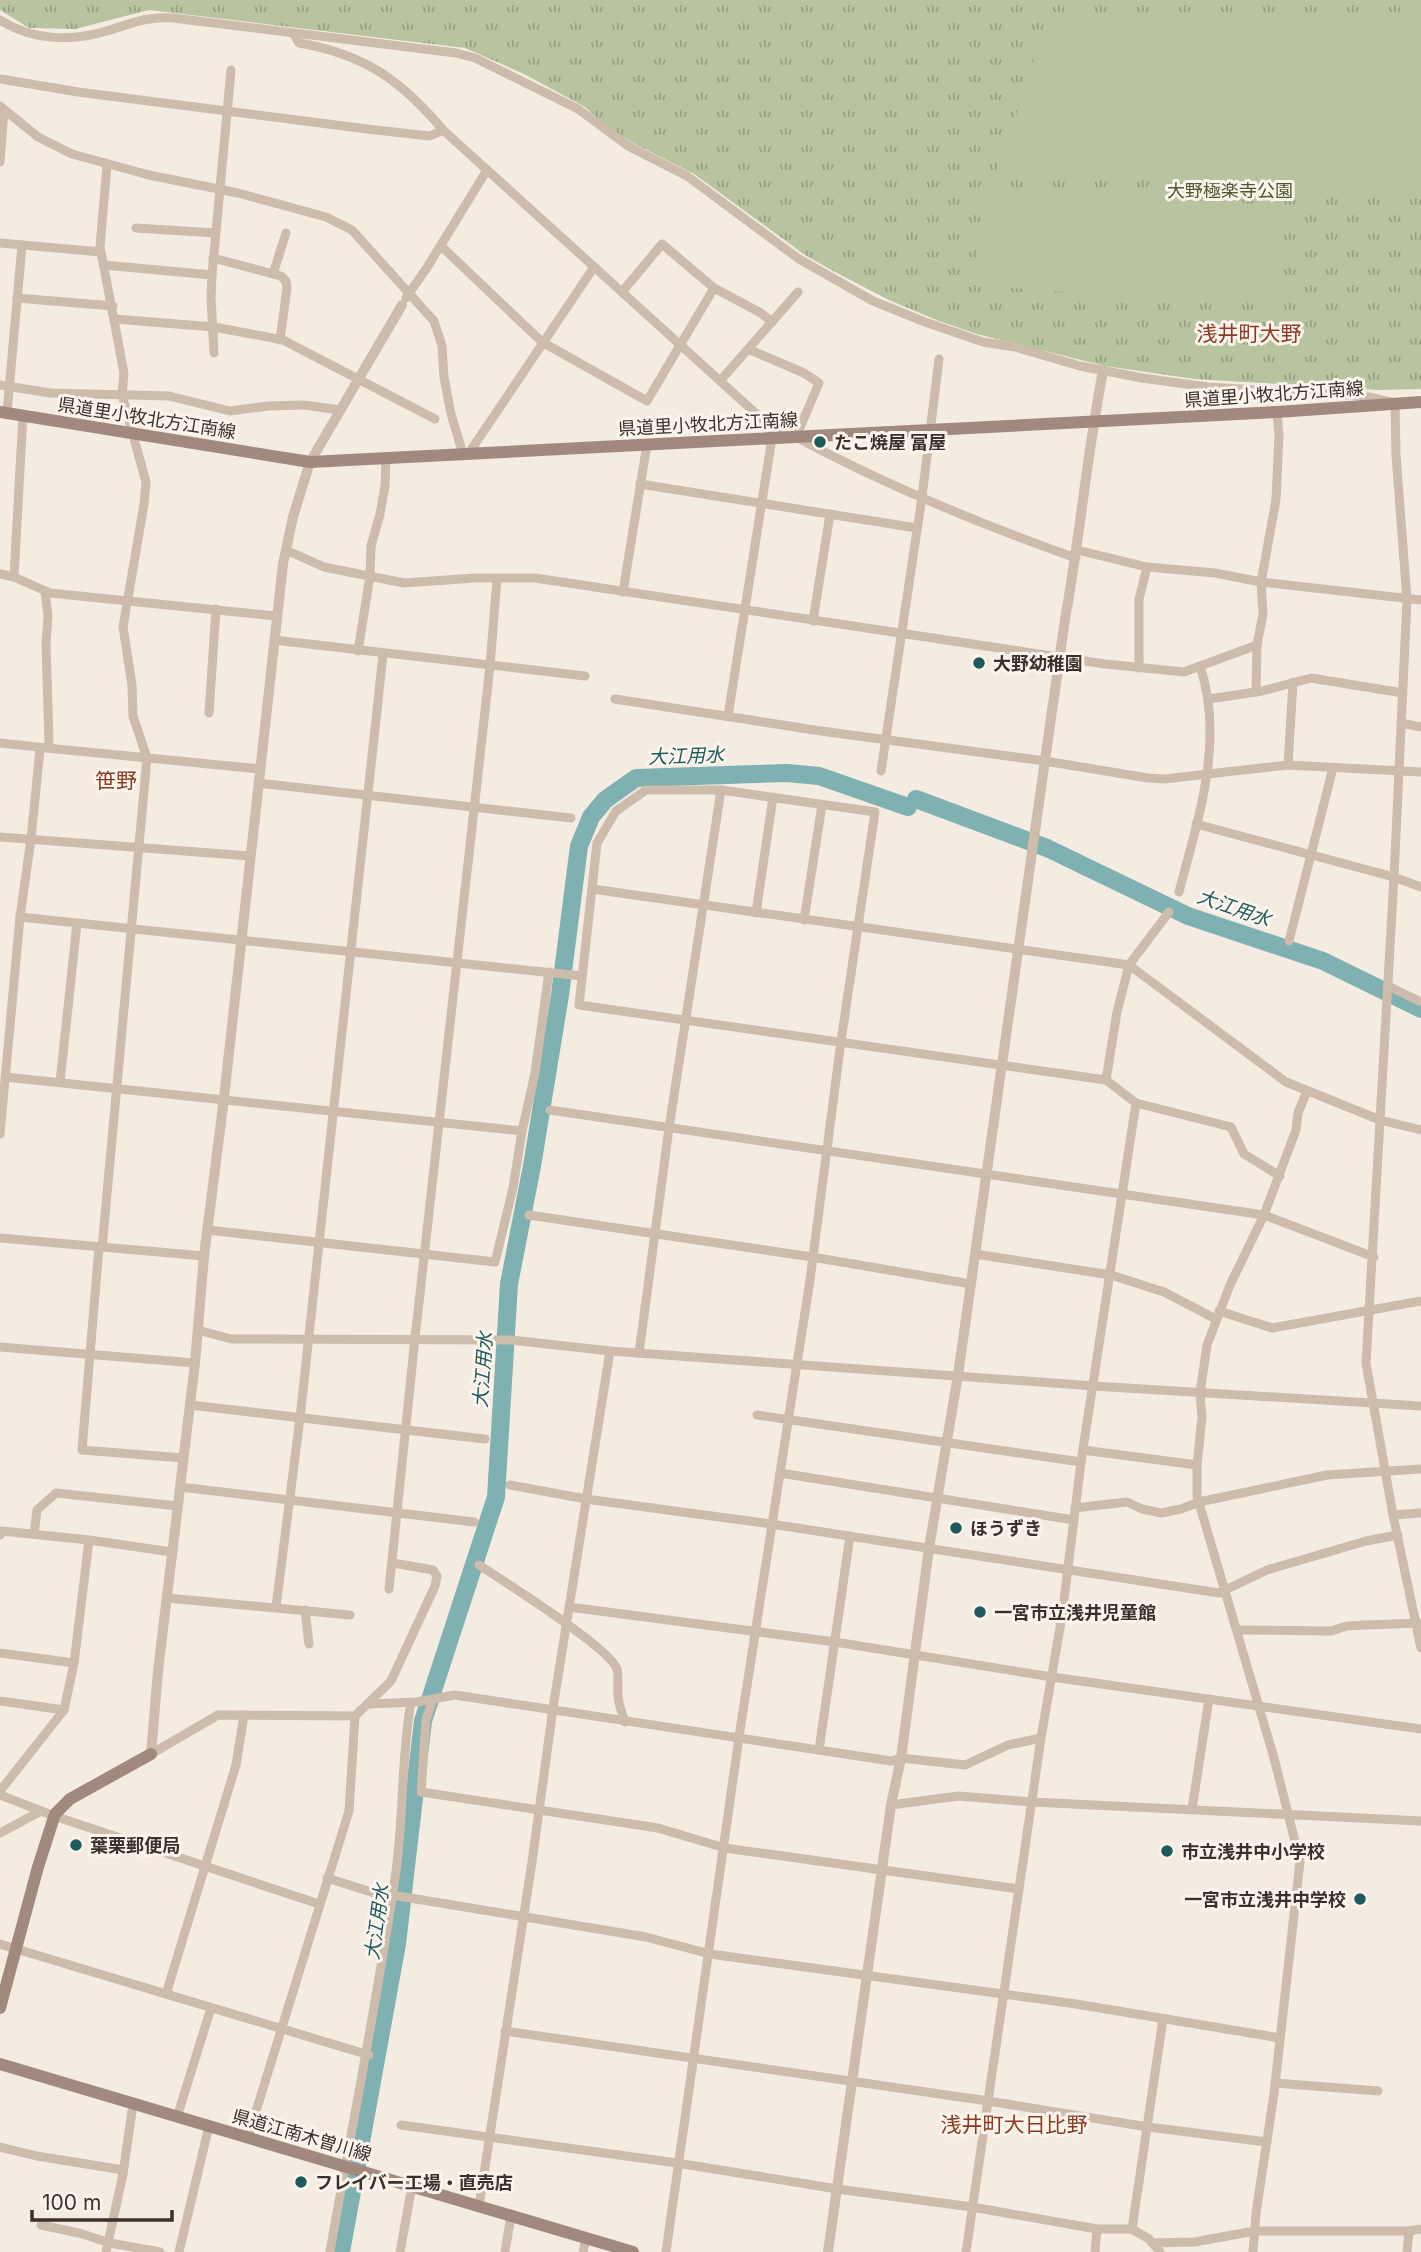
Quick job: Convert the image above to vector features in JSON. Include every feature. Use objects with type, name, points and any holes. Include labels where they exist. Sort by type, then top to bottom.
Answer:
[{"type":"main road","name":"県道里小牧北方江南線","points":[[4,412],[310,462],[1277,412],[1421,401]]},
{"type":"main road","points":[[0,2008],[54,1816],[70,1799],[151,1754]]},
{"type":"main road","name":"県道江南木曽川線","points":[[0,2064],[633,2252]]},
{"type":"street","points":[[0,20],[29,35],[76,38],[157,17],[456,53],[475,58],[578,109],[628,146],[687,176],[799,259],[873,301],[907,316],[983,342],[1016,347],[1103,371],[1208,387],[1364,396],[1395,403],[1396,456],[1407,600],[1367,1363],[1421,1648]]},
{"type":"street","points":[[293,33],[299,43],[330,48],[361,61],[384,74],[406,92],[443,130],[784,438],[990,526],[1076,554],[1147,567],[1215,573],[1261,582],[1421,600]]},
{"type":"street","points":[[214,353],[211,297],[213,258],[231,70]]},
{"type":"street","points":[[0,79],[78,92],[430,136],[443,130]]},
{"type":"street","points":[[0,162],[2,108]]},
{"type":"street","points":[[2,108],[38,137],[72,154],[107,165],[219,189],[326,217],[352,230],[435,321],[439,332],[447,393],[466,453]]},
{"type":"street","points":[[107,165],[101,252],[124,373],[122,395],[146,482],[123,628],[132,685],[133,716],[147,758],[82,1450],[183,1458]]},
{"type":"street","points":[[151,1754],[195,1363],[204,1256],[225,1098],[276,616],[286,550],[310,462],[408,294],[487,170]]},
{"type":"street","points":[[136,228],[215,233]]},
{"type":"street","points":[[273,274],[286,233]]},
{"type":"street","points":[[0,243],[101,252]]},
{"type":"street","points":[[622,292],[662,244],[714,288],[761,313],[772,322]]},
{"type":"street","points":[[4,412],[22,245]]},
{"type":"street","points":[[441,246],[542,342],[647,401],[714,288]]},
{"type":"street","points":[[213,258],[273,274],[286,281],[280,340]]},
{"type":"street","points":[[104,265],[212,275]]},
{"type":"street","points":[[466,453],[594,267]]},
{"type":"street","points":[[720,381],[798,292]]},
{"type":"street","points":[[17,298],[113,306]]},
{"type":"street","points":[[115,319],[214,327],[280,340],[435,419]]},
{"type":"street","points":[[728,716],[761,503],[784,438],[819,383],[804,373],[748,349]]},
{"type":"street","points":[[881,771],[922,497],[939,359]]},
{"type":"street","points":[[828,2252],[891,1805],[901,1758],[913,1654],[958,1376],[1093,422],[1103,371]]},
{"type":"street","points":[[5,387],[50,393],[169,396],[230,411],[304,405],[340,410]]},
{"type":"street","points":[[1256,692],[1257,645],[1263,614],[1261,582],[1276,500],[1279,436],[1277,412]]},
{"type":"street","points":[[14,577],[23,415]]},
{"type":"street","points":[[623,592],[646,444]]},
{"type":"street","points":[[358,651],[372,546],[385,486],[386,457]]},
{"type":"street","points":[[640,484],[916,528]]},
{"type":"street","points":[[813,621],[830,514]]},
{"type":"street","points":[[286,550],[324,567],[404,583],[475,578],[535,578],[1139,668],[1184,671],[1257,645]]},
{"type":"street","points":[[1139,668],[1139,599],[1147,567]]},
{"type":"street","points":[[0,574],[14,577],[45,591],[128,603],[276,616]]},
{"type":"street","points":[[389,1588],[490,666],[497,579]]},
{"type":"street","points":[[0,1134],[20,917],[43,749],[49,743],[45,591]]},
{"type":"street","points":[[209,713],[216,609]]},
{"type":"street","points":[[274,640],[383,655],[585,676]]},
{"type":"street","points":[[276,1606],[309,1340],[383,655]]},
{"type":"street","points":[[1179,892],[1206,775],[1211,733],[1209,699],[1200,666]]},
{"type":"street","points":[[1209,699],[1256,692],[1311,678],[1404,693]]},
{"type":"street","points":[[1288,765],[1293,682]]},
{"type":"street","points":[[615,699],[1147,778],[1206,775],[1288,765],[1421,772]]},
{"type":"street","points":[[1401,723],[1421,727]]},
{"type":"street","points":[[0,743],[260,769]]},
{"type":"street","points":[[1289,941],[1333,768]]},
{"type":"street","points":[[258,783],[571,818]]},
{"type":"street","points":[[666,2252],[692,2058],[710,1954],[739,1738],[812,1258],[841,1041],[875,813],[721,790],[646,790],[616,811],[597,843],[579,1005],[841,1041],[1106,1080],[1136,1103],[1231,1127],[1244,1154],[1279,1176]]},
{"type":"street","points":[[639,1353],[669,1128],[721,790]]},
{"type":"street","points":[[756,913],[773,797]]},
{"type":"street","points":[[804,920],[822,805]]},
{"type":"street","points":[[1196,824],[1394,877],[1421,887]]},
{"type":"street","points":[[0,837],[250,856]]},
{"type":"street","points":[[592,889],[1129,965],[1286,1082],[1380,1120],[1421,1130]]},
{"type":"street","points":[[1106,1080],[1117,1012],[1129,965],[1169,912]]},
{"type":"street","points":[[20,917],[582,976]]},
{"type":"street","points":[[60,1082],[77,923]]},
{"type":"street","points":[[208,1230],[495,1262],[558,973]]},
{"type":"street","points":[[1387,991],[1421,1002]]},
{"type":"street","points":[[5,1077],[522,1131]]},
{"type":"street","points":[[1253,2252],[1300,1861],[1259,1706],[1199,1502],[1197,1465],[1202,1417],[1200,1393],[1207,1345],[1217,1315],[1264,1215],[1296,1130],[1298,1114],[1307,1091]]},
{"type":"street","points":[[966,2252],[1136,1103]]},
{"type":"street","points":[[550,1110],[1264,1215],[1374,1257]]},
{"type":"street","points":[[529,1215],[971,1284]]},
{"type":"street","points":[[0,1238],[204,1256]]},
{"type":"street","points":[[975,1254],[1111,1275],[1164,1292],[1217,1315],[1272,1328],[1421,1301]]},
{"type":"street","points":[[198,1330],[231,1339],[506,1340],[610,1351],[1094,1386],[1421,1406]]},
{"type":"street","points":[[0,1347],[195,1363]]},
{"type":"street","points":[[479,2206],[566,1624],[610,1351]]},
{"type":"street","points":[[190,1405],[485,1439]]},
{"type":"street","points":[[757,1415],[1081,1462]]},
{"type":"street","points":[[1083,1450],[1197,1465]]},
{"type":"street","points":[[1075,1508],[1128,1502],[1142,1509],[1161,1513],[1199,1502],[1327,1475],[1421,1469]]},
{"type":"street","points":[[780,1473],[1074,1520]]},
{"type":"street","points":[[510,1485],[586,1499],[771,1524],[1219,1593],[1267,1570],[1366,1541],[1398,1535]]},
{"type":"street","points":[[180,1487],[474,1522]]},
{"type":"street","points":[[34,1534],[37,1510],[56,1493],[178,1506]]},
{"type":"street","points":[[1394,1515],[1421,1513]]},
{"type":"street","points":[[0,1535],[2,1531],[34,1534],[172,1552]]},
{"type":"street","points":[[819,1750],[850,1536]]},
{"type":"street","points":[[89,1540],[74,1663],[64,1710],[0,1793],[54,1816],[319,1904]]},
{"type":"street","points":[[151,1754],[218,1715],[355,1716],[390,1681],[436,1586],[437,1576],[433,1570],[393,1563]]},
{"type":"street","points":[[479,1564],[566,1624],[615,1665],[618,1699],[625,1722]]},
{"type":"street","points":[[167,1598],[276,1606],[350,1615]]},
{"type":"street","points":[[569,1607],[835,1642],[1052,1677],[1421,1729]]},
{"type":"street","points":[[305,1610],[309,1644]]},
{"type":"street","points":[[1237,1630],[1331,1631],[1347,1626],[1418,1623]]},
{"type":"street","points":[[0,1653],[74,1663]]},
{"type":"street","points":[[368,1704],[414,1702],[455,1695],[891,1761],[901,1758],[965,1765],[1008,1745],[1041,1738]]},
{"type":"street","points":[[1192,1809],[1209,1699]]},
{"type":"street","points":[[431,1700],[426,1720],[421,1792],[658,1828],[725,1848],[1019,1889]]},
{"type":"street","points":[[0,1701],[64,1710]]},
{"type":"street","points":[[330,2252],[399,1897],[406,1738],[414,1702]]},
{"type":"street","points":[[166,1994],[236,1765],[244,1715]]},
{"type":"street","points":[[248,2137],[349,1811],[355,1716]]},
{"type":"street","points":[[891,1805],[958,1796],[1421,1821]]},
{"type":"street","points":[[0,1833],[41,1811]]},
{"type":"street","points":[[327,1878],[399,1897],[646,1937],[710,1954],[1076,2004],[1280,2038]]},
{"type":"street","points":[[0,1944],[368,2054]]},
{"type":"street","points":[[177,2117],[211,2008]]},
{"type":"street","points":[[1132,2229],[1163,2019]]},
{"type":"street","points":[[505,2031],[1148,2127],[1267,2142]]},
{"type":"street","points":[[1275,2083],[1378,2091]]},
{"type":"street","points":[[108,2248],[124,2170],[133,2104]]},
{"type":"street","points":[[401,2125],[972,2207],[1097,2229],[1132,2229],[1160,2252]]},
{"type":"street","points":[[179,2252],[197,2167],[209,2126]]},
{"type":"street","points":[[0,2147],[37,2156],[124,2170]]},
{"type":"street","points":[[400,2252],[412,2186]]},
{"type":"street","points":[[505,2252],[511,2216]]},
{"type":"street","points":[[41,2225],[79,2232],[108,2248],[160,2252]]},
{"type":"street","points":[[1095,2252],[1097,2229]]},
{"type":"street","points":[[1152,2243],[1194,2242],[1255,2231],[1421,2229]]},
{"type":"street","points":[[1408,2252],[1409,2231]]},
{"type":"street","points":[[583,2252],[586,2238]]},
{"type":"green space","name":"大野極楽寺公園","points":[[0,0],[1421,0],[1421,389],[1378,390],[1195,379],[1105,366],[977,334],[939,321],[889,300],[805,255],[694,174],[608,128],[585,107],[524,74],[465,48],[149,10],[75,29],[29,28],[0,10]]},
{"type":"green space","points":[[1048,15],[1186,20],[1269,16],[1421,16],[1421,198],[1124,176],[998,171]]},
{"type":"green space","points":[[984,186],[1278,206],[1274,304],[976,286]]},
{"type":"waterway","name":"大江用水","points":[[341,2252],[397,1944],[423,1721],[496,1497],[509,1284],[532,1166],[560,995],[579,846],[591,817],[605,800],[636,778],[787,773],[819,776],[908,807]]},
{"type":"waterway","name":"大江用水","points":[[916,799],[1047,848],[1188,916],[1323,961],[1421,1009]]},
{"type":"place","name":"たこ焼屋 富屋","points":[[820,442]]},
{"type":"place","name":"大野幼稚園","points":[[979,663]]},
{"type":"place","name":"ほうずき","points":[[956,1528]]},
{"type":"place","name":"一宮市立浅井児童館","points":[[980,1612]]},
{"type":"place","name":"葉栗郵便局","points":[[76,1845]]},
{"type":"place","name":"市立浅井中小学校","points":[[1167,1851]]},
{"type":"place","name":"一宮市立浅井中学校","points":[[1360,1899]]},
{"type":"place","name":"フレイバー工場・直売店","points":[[301,2182]]},
{"type":"district","name":"浅井町大野","points":[[1249,333]]},
{"type":"district","name":"笹野","points":[[116,780]]},
{"type":"district","name":"浅井町大日比野","points":[[1014,2124]]}]
